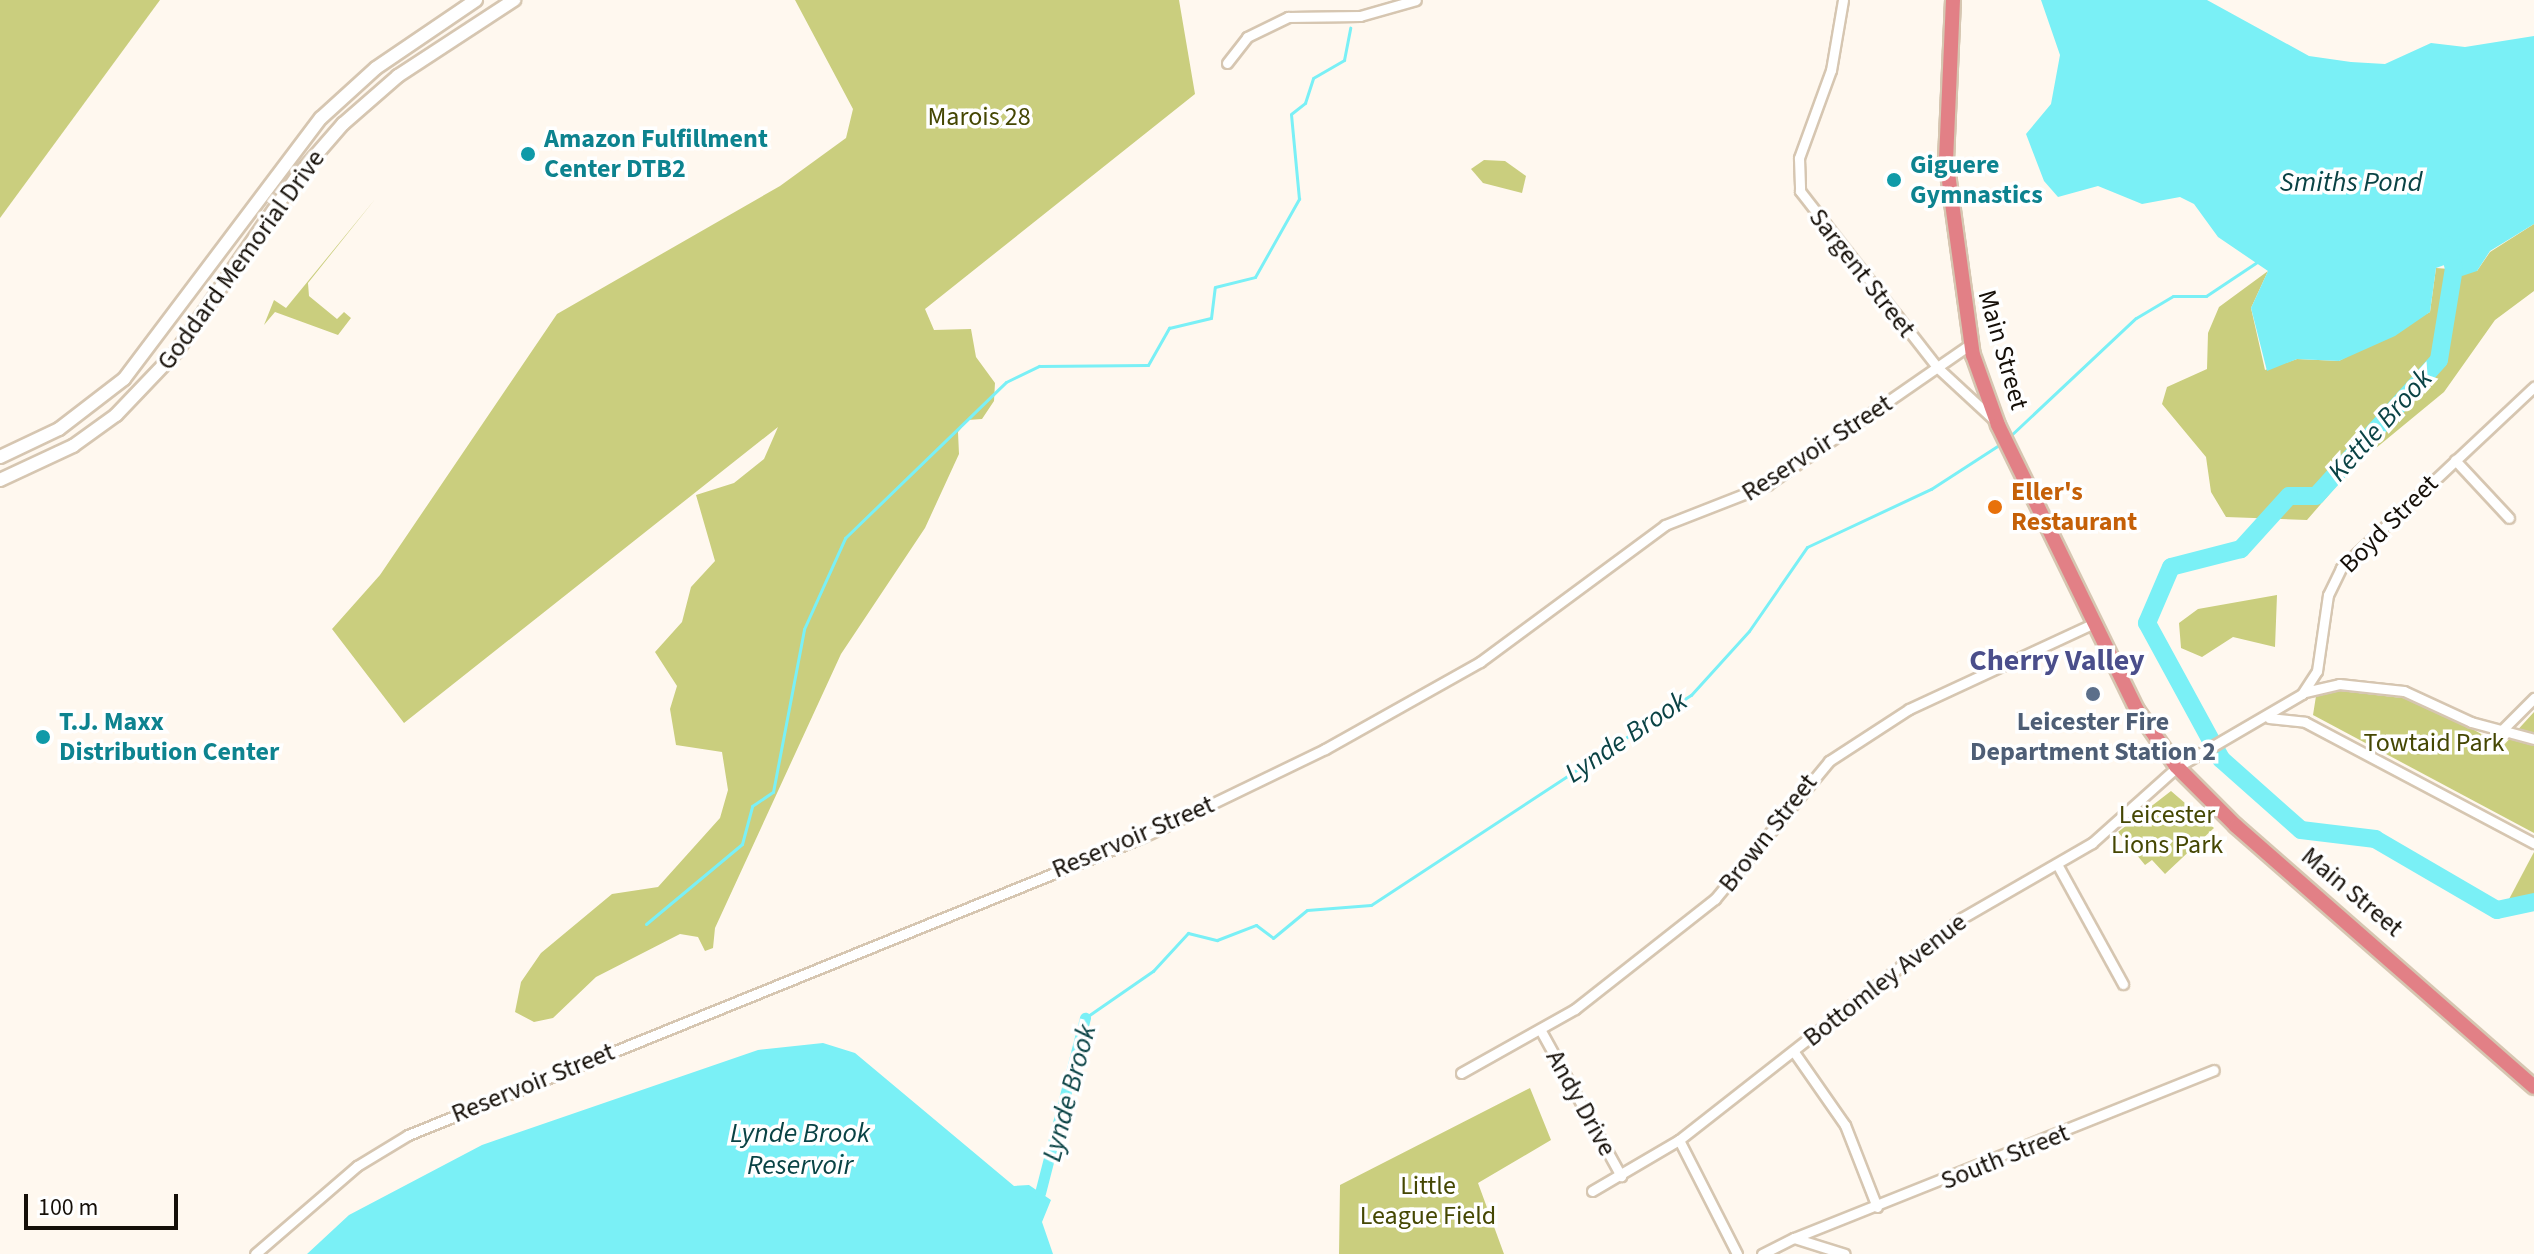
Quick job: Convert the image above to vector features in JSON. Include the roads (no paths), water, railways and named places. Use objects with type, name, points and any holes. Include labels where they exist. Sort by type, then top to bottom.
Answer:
[{"type":"highway","name":"Main Street","points":[[1953,0],[1945,137],[1971,344],[2004,437],[2146,727],[2177,767],[2534,1087]]},
{"type":"main road","name":"Goddard Memorial Drive","points":[[0,457],[59,429],[124,379],[321,118],[376,68],[476,0]]},
{"type":"main road","name":"Goddard Memorial Drive","points":[[0,480],[73,446],[116,415],[172,358],[296,178],[343,124],[404,71],[514,0]]},
{"type":"street","points":[[1227,63],[1247,37],[1288,17],[1360,16],[1416,0]]},
{"type":"street","name":"Sargent Street","points":[[1843,0],[1798,183],[1812,213],[1938,368],[2004,437]]},
{"type":"street","name":"Reservoir Street","points":[[255,1254],[357,1166],[408,1135],[1141,838],[1315,755],[1457,677],[1665,525],[1748,497],[1971,344]]},
{"type":"street","name":"Boyd Street","points":[[2302,694],[2319,665],[2337,573],[2534,387]]},
{"type":"street","points":[[2455,460],[2509,518]]},
{"type":"street","name":"Brown Street","points":[[1461,1073],[1541,1031],[1726,890],[1820,768],[1909,709],[2094,623]]},
{"type":"street","points":[[2302,694],[2339,684],[2404,691],[2501,731],[2534,739]]},
{"type":"street","name":"Bottomley Avenue","points":[[1592,1191],[1679,1140],[1954,924],[2057,864],[2177,767],[2207,753],[2302,694]]},
{"type":"street","points":[[2501,731],[2534,698]]},
{"type":"street","points":[[2265,718],[2305,722],[2534,843]]},
{"type":"street","points":[[2057,864],[2123,984]]},
{"type":"street","name":"Andy Drive","points":[[1541,1031],[1621,1176]]},
{"type":"street","points":[[1794,1052],[1845,1125],[1877,1207]]},
{"type":"street","name":"South Street","points":[[1762,1254],[1794,1238],[2214,1070]]},
{"type":"street","points":[[1679,1140],[1737,1254]]},
{"type":"street","points":[[1794,1238],[1845,1254]]},
{"type":"water","name":"Smiths Pond","points":[[2041,0],[2207,0],[2309,56],[2351,62],[2385,64],[2431,43],[2465,47],[2534,36],[2534,224],[2490,251],[2477,271],[2462,276],[2447,264],[2436,268],[2430,312],[2395,336],[2339,361],[2297,359],[2267,371],[2251,308],[2268,271],[2218,237],[2194,204],[2180,197],[2142,204],[2098,186],[2058,197],[2044,181],[2026,134],[2051,104],[2060,55]]},
{"type":"water","name":"Lynde Brook Reservoir","points":[[823,1043],[855,1053],[1014,1186],[1029,1185],[1051,1200],[1042,1222],[1053,1254],[307,1254],[349,1215],[482,1145],[758,1050]]},
{"type":"waterway","points":[[646,924],[742,844],[752,806],[773,792],[804,629],[845,538],[1006,382],[1039,366],[1148,365],[1169,328],[1211,318],[1215,287],[1255,277],[1299,199],[1291,114],[1305,103],[1313,78],[1344,60],[1350,28]]},
{"type":"waterway","name":"Kettle Brook","points":[[2447,245],[2454,268],[2439,360],[2316,496],[2289,496],[2241,549],[2171,567],[2147,623],[2221,759],[2301,830],[2375,839],[2497,910],[2534,902]]},
{"type":"waterway","name":"Lynde Brook","points":[[2008,438],[2136,318],[2173,296],[2206,296],[2260,260]]},
{"type":"waterway","name":"Lynde Brook","points":[[1085,1018],[1153,971],[1188,933],[1217,940],[1256,925],[1273,938],[1307,910],[1371,905],[1691,695],[1749,631],[1807,547],[1931,489],[2002,443]]},
{"type":"waterway","name":"Lynde Brook","points":[[1040,1193],[1085,1018]]},
{"type":"place","name":"Amazon Fulfillment Center DTB2","points":[[528,154]]},
{"type":"place","name":"Giguere Gymnastics","points":[[1894,180]]},
{"type":"place","name":"Eller's Restaurant","points":[[1995,507]]},
{"type":"place","name":"Leicester Fire Department Station 2","points":[[2093,694]]},
{"type":"place","name":"T.J. Maxx Distribution Center","points":[[43,737]]},
{"type":"district","name":"Cherry Valley","points":[[2057,661]]},
{"type":"park label","name":"Marois 28","points":[[979,117]]},
{"type":"park label","name":"Towtaid Park","points":[[2434,743]]},
{"type":"park label","name":"Leicester Lions Park","points":[[2167,830]]},
{"type":"park label","name":"Little League Field","points":[[1428,1201]]}]
